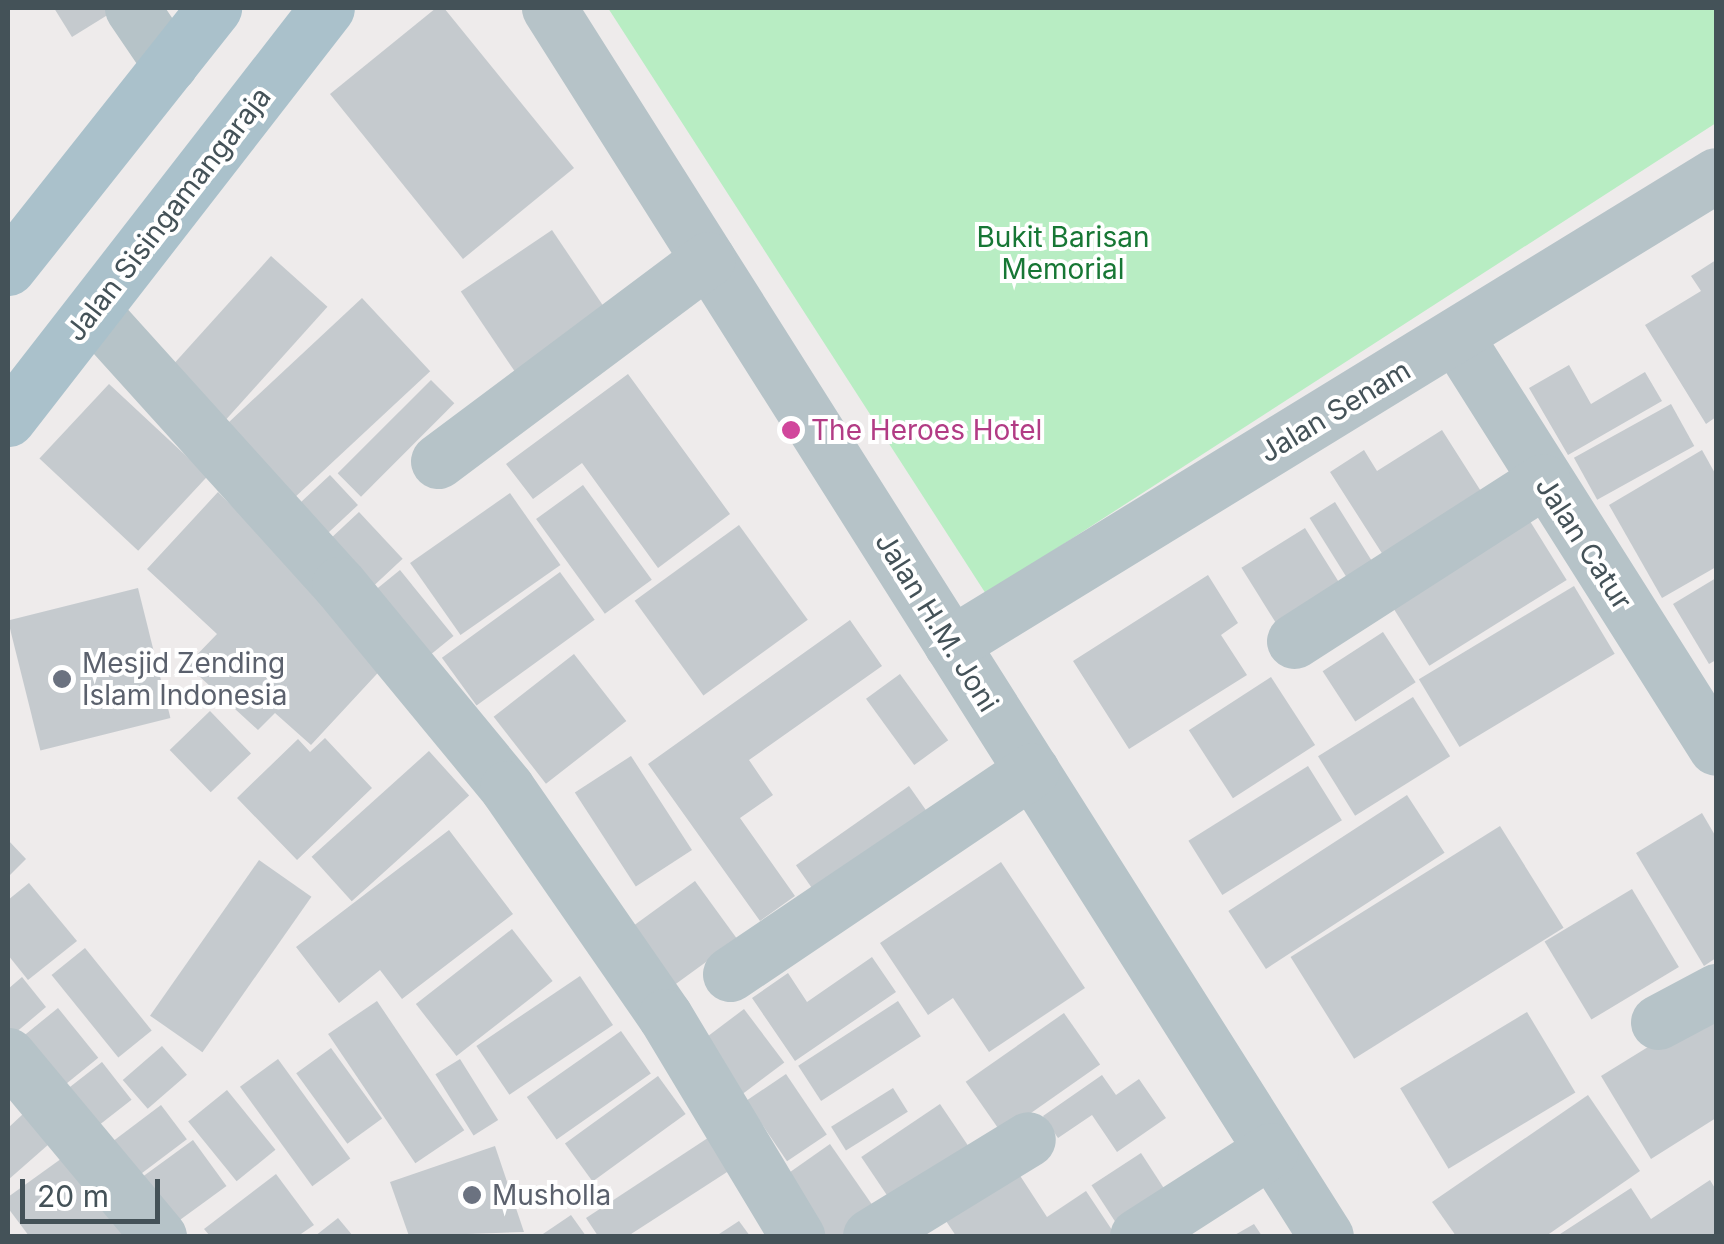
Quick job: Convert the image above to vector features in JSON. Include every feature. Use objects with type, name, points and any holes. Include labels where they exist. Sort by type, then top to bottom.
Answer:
[{"type":"main road","points":[[8,268],[214,8]]},
{"type":"main road","name":"Jalan Sisingamangaraja","points":[[8,418],[94,313],[326,8]]},
{"type":"street","points":[[132,8],[170,64]]},
{"type":"street","name":"Jalan H.M. Joni","points":[[548,8],[1326,1236]]},
{"type":"street","name":"Jalan Senam","points":[[951,644],[1716,175]]},
{"type":"street","points":[[438,461],[708,259]]},
{"type":"street","points":[[94,313],[339,584],[507,788],[665,1016],[797,1236]]},
{"type":"street","name":"Jalan Catur","points":[[1456,337],[1716,748]]},
{"type":"street","points":[[1294,641],[1544,481]]},
{"type":"street","points":[[730,974],[1032,770]]},
{"type":"street","points":[[1658,1022],[1716,991]]},
{"type":"street","points":[[8,1055],[159,1236]]},
{"type":"street","points":[[870,1236],[1028,1139]]},
{"type":"street","points":[[1137,1236],[1271,1150]]},
{"type":"green space","name":"Bukit Barisan Memorial","points":[[608,8],[1716,8],[1716,123],[986,594]]},
{"type":"building","points":[[54,8],[112,8],[114,11],[72,37]]},
{"type":"building","points":[[436,8],[444,8],[574,168],[463,259],[330,94]]},
{"type":"building","points":[[552,230],[607,312],[516,374],[461,292]]},
{"type":"building","points":[[271,256],[327,307],[217,429],[161,379]]},
{"type":"building","points":[[1716,260],[1716,417],[1706,424],[1645,325],[1701,291],[1691,276]]},
{"type":"building","points":[[362,298],[430,371],[287,505],[219,432]]},
{"type":"building","points":[[1569,365],[1591,404],[1645,372],[1662,401],[1568,455],[1529,388]]},
{"type":"building","points":[[628,374],[730,514],[658,568],[582,463],[533,499],[506,464]]},
{"type":"building","points":[[431,380],[454,403],[361,497],[338,473]]},
{"type":"building","points":[[109,384],[208,476],[138,551],[39,459]]},
{"type":"building","points":[[1671,404],[1694,446],[1597,500],[1574,458]]},
{"type":"building","points":[[1442,430],[1491,507],[1392,569],[1330,472],[1364,450],[1377,471]]},
{"type":"building","points":[[1702,450],[1716,475],[1716,567],[1662,598],[1609,505]]},
{"type":"building","points":[[330,475],[358,505],[315,545],[287,515]]},
{"type":"building","points":[[583,485],[652,580],[605,614],[536,519]]},
{"type":"building","points":[[218,492],[387,663],[311,745],[275,713],[258,730],[187,665],[217,634],[147,569]]},
{"type":"building","points":[[510,493],[560,565],[461,635],[410,563]]},
{"type":"building","points":[[1335,502],[1380,573],[1354,589],[1310,518]]},
{"type":"building","points":[[359,512],[403,559],[362,597],[318,550]]},
{"type":"building","points":[[1528,518],[1567,580],[1429,666],[1391,604]]},
{"type":"building","points":[[739,525],[808,620],[703,695],[635,601]]},
{"type":"building","points":[[1305,528],[1347,595],[1283,635],[1241,568]]},
{"type":"building","points":[[400,570],[453,636],[426,659],[372,593]]},
{"type":"building","points":[[560,572],[595,620],[477,706],[442,658]]},
{"type":"building","points":[[1208,575],[1238,623],[1221,635],[1247,675],[1129,749],[1073,661]]},
{"type":"building","points":[[1716,578],[1716,660],[1709,664],[1673,604]]},
{"type":"building","points":[[1574,586],[1615,654],[1460,747],[1419,679]]},
{"type":"building","points":[[138,588],[170,718],[40,750],[8,620]]},
{"type":"building","points":[[850,620],[882,666],[749,760],[773,795],[740,818],[795,896],[760,921],[648,764]]},
{"type":"building","points":[[1383,632],[1416,682],[1355,722],[1323,671]]},
{"type":"building","points":[[574,654],[626,721],[546,784],[494,717]]},
{"type":"building","points":[[900,674],[948,740],[914,765],[866,699]]},
{"type":"building","points":[[1271,677],[1315,745],[1233,798],[1189,730]]},
{"type":"building","points":[[1413,697],[1450,756],[1355,816],[1318,756]]},
{"type":"building","points":[[210,711],[251,753],[211,792],[170,750]]},
{"type":"building","points":[[325,738],[372,788],[297,860],[237,798],[298,739],[310,752]]},
{"type":"building","points":[[429,751],[469,796],[352,901],[312,857]]},
{"type":"building","points":[[631,756],[692,850],[636,886],[575,792]]},
{"type":"building","points":[[1308,766],[1342,820],[1222,895],[1188,841]]},
{"type":"building","points":[[909,786],[930,816],[817,895],[796,865]]},
{"type":"building","points":[[1407,795],[1445,853],[1266,969],[1228,911]]},
{"type":"building","points":[[1702,813],[1716,837],[1716,958],[1704,966],[1636,853]]},
{"type":"building","points":[[1500,826],[1564,928],[1354,1059],[1291,957]]},
{"type":"building","points":[[449,830],[513,914],[402,999],[380,970],[339,1003],[296,947]]},
{"type":"building","points":[[8,840],[26,859],[8,877]]},
{"type":"building","points":[[259,860],[311,897],[202,1052],[150,1016]]},
{"type":"building","points":[[1001,862],[1085,988],[989,1052],[953,998],[928,1015],[880,943]]},
{"type":"building","points":[[695,881],[737,939],[669,989],[626,931]]},
{"type":"building","points":[[29,883],[77,941],[28,980],[8,955],[8,900]]},
{"type":"building","points":[[1632,889],[1679,967],[1591,1020],[1545,942]]},
{"type":"building","points":[[512,929],[553,981],[456,1056],[416,1004]]},
{"type":"building","points":[[85,948],[152,1030],[118,1057],[52,975]]},
{"type":"building","points":[[872,957],[896,992],[795,1061],[752,998],[788,973],[807,1002]]},
{"type":"building","points":[[580,976],[613,1025],[509,1095],[476,1046]]},
{"type":"building","points":[[22,977],[46,1007],[8,1039],[8,989]]},
{"type":"building","points":[[377,1001],[464,1130],[415,1163],[328,1034]]},
{"type":"building","points":[[898,1001],[921,1036],[821,1101],[798,1066]]},
{"type":"building","points":[[1716,1005],[1716,1118],[1651,1159],[1601,1076]]},
{"type":"building","points":[[58,1008],[98,1058],[49,1097],[9,1048]]},
{"type":"building","points":[[744,1009],[784,1063],[741,1095],[701,1041]]},
{"type":"building","points":[[1527,1012],[1575,1093],[1449,1169],[1400,1088]]},
{"type":"building","points":[[1064,1013],[1100,1065],[1002,1133],[966,1082]]},
{"type":"building","points":[[621,1031],[651,1074],[557,1140],[527,1097]]},
{"type":"building","points":[[162,1046],[187,1075],[148,1109],[123,1080]]},
{"type":"building","points":[[331,1048],[382,1118],[347,1144],[296,1073]]},
{"type":"building","points":[[278,1059],[350,1159],[312,1186],[240,1087]]},
{"type":"building","points":[[460,1059],[498,1120],[474,1135],[435,1074]]},
{"type":"building","points":[[102,1062],[132,1100],[82,1139],[52,1101]]},
{"type":"building","points":[[786,1074],[827,1135],[787,1161],[746,1101]]},
{"type":"building","points":[[1102,1075],[1116,1095],[1139,1079],[1166,1118],[1117,1152],[1092,1115],[1058,1138],[1043,1116]]},
{"type":"building","points":[[658,1076],[686,1114],[593,1182],[565,1144]]},
{"type":"building","points":[[893,1088],[908,1112],[846,1150],[831,1127]]},
{"type":"building","points":[[227,1090],[275,1150],[237,1181],[188,1121]]},
{"type":"building","points":[[1588,1095],[1640,1171],[1546,1236],[1456,1236],[1432,1202]]},
{"type":"building","points":[[940,1104],[975,1156],[896,1209],[861,1157]]},
{"type":"building","points":[[161,1105],[187,1139],[134,1179],[108,1145]]},
{"type":"building","points":[[23,1114],[49,1144],[8,1180],[8,1128]]},
{"type":"building","points":[[720,1130],[741,1163],[628,1236],[598,1236],[586,1218]]},
{"type":"building","points":[[193,1140],[227,1186],[172,1225],[139,1179]]},
{"type":"building","points":[[830,1144],[882,1219],[857,1236],[824,1236],[783,1177]]},
{"type":"building","points":[[495,1146],[524,1232],[409,1236],[390,1182]]},
{"type":"building","points":[[1141,1153],[1174,1203],[1124,1235],[1092,1185]]},
{"type":"building","points":[[65,1156],[124,1236],[29,1236],[8,1208],[8,1197]]},
{"type":"building","points":[[1015,1168],[1047,1217],[1086,1191],[1116,1236],[956,1236],[942,1215]]},
{"type":"building","points":[[276,1174],[314,1225],[298,1236],[210,1236],[204,1229]]},
{"type":"building","points":[[1710,1180],[1716,1190],[1716,1236],[1557,1236],[1631,1188],[1651,1219]]},
{"type":"building","points":[[571,1215],[586,1236],[540,1236]]},
{"type":"building","points":[[338,1218],[353,1236],[315,1236]]},
{"type":"building","points":[[739,1221],[750,1236],[716,1236]]},
{"type":"building","points":[[1254,1224],[1262,1236],[1233,1236]]},
{"type":"place","name":"The Heroes Hotel","points":[[791,430]]},
{"type":"place","name":"Mesjid Zending Islam Indonesia","points":[[62,679]]},
{"type":"place","name":"Musholla","points":[[472,1195]]}]
